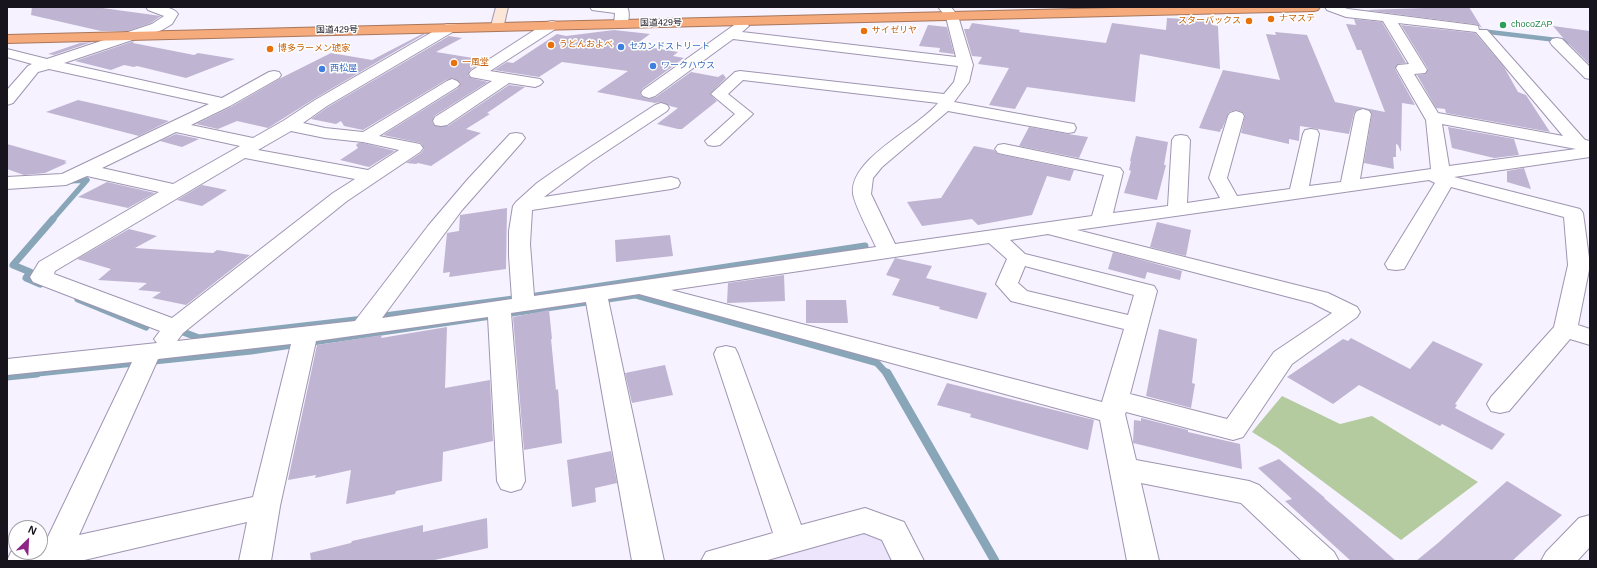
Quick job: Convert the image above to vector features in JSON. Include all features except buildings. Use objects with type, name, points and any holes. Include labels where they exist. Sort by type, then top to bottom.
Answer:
[{"type":"highway","name":"国道429号","points":[[7,30],[499,17],[744,21],[996,7]]},
{"type":"highway","name":"国道429号","points":[[7,39],[451,27],[499,17],[552,25],[621,20],[947,10],[1314,7]]},
{"type":"street","points":[[7,100],[33,69],[157,27],[167,21],[172,14],[152,7]]},
{"type":"street","points":[[596,7],[622,10],[621,20]]},
{"type":"street","points":[[1331,7],[1346,13],[1478,31],[1586,148]]},
{"type":"street","points":[[888,251],[862,194],[864,177],[876,163],[946,102],[961,82],[966,65],[947,10]]},
{"type":"street","points":[[1388,18],[1420,70],[1402,68],[1432,117],[1586,148]]},
{"type":"street","points":[[649,93],[742,28],[744,21]]},
{"type":"street","points":[[535,82],[476,74],[552,25]]},
{"type":"street","points":[[175,328],[41,277],[47,267],[289,125],[321,103],[451,27]]},
{"type":"street","points":[[732,35],[965,62]]},
{"type":"street","points":[[1557,42],[1590,75]]},
{"type":"street","points":[[7,53],[48,64],[224,103]]},
{"type":"street","points":[[7,183],[66,179],[224,103],[274,75]]},
{"type":"street","points":[[714,141],[744,114],[720,94],[740,75],[946,102],[1068,128]]},
{"type":"street","points":[[441,121],[506,78]]},
{"type":"street","points":[[370,138],[369,135],[452,84]]},
{"type":"street","points":[[524,300],[520,231],[523,206],[550,182],[661,108]]},
{"type":"street","points":[[1349,186],[1363,114]]},
{"type":"street","points":[[1231,202],[1218,178],[1236,116]]},
{"type":"street","points":[[1396,264],[1438,176],[1433,121]]},
{"type":"street","points":[[55,554],[150,356],[175,328],[340,197],[414,148],[370,140],[370,138],[325,133],[289,125]]},
{"type":"street","points":[[174,127],[249,148],[371,176]]},
{"type":"street","points":[[1298,193],[1311,134]]},
{"type":"street","points":[[362,328],[467,192],[490,164],[516,138]]},
{"type":"street","points":[[1177,210],[1181,140]]},
{"type":"street","points":[[7,367],[150,356],[304,341],[362,328],[499,313],[524,300],[597,299],[638,287],[1231,202],[1438,176],[1586,148]]},
{"type":"street","points":[[1004,149],[1114,172],[1101,221]]},
{"type":"street","points":[[85,170],[176,190]]},
{"type":"street","points":[[1438,176],[1581,211],[1579,265],[1565,328],[1500,404]]},
{"type":"street","points":[[523,206],[671,183]]},
{"type":"street","points":[[638,287],[1114,407],[1233,430],[1283,358],[1349,312],[1320,298],[1045,228]]},
{"type":"street","points":[[993,236],[1018,258],[1146,291],[1114,407],[1124,469],[1143,561]]},
{"type":"street","points":[[1018,258],[1007,284],[1019,296],[1137,325]]},
{"type":"street","points":[[597,299],[648,561]]},
{"type":"street","points":[[499,313],[512,481]]},
{"type":"street","points":[[1565,328],[1590,338]]},
{"type":"street","points":[[255,561],[266,506],[304,341]]},
{"type":"street","points":[[726,354],[791,541]]},
{"type":"street","points":[[1124,469],[1249,493],[1323,561]]},
{"type":"street","points":[[22,561],[266,506]]},
{"type":"street","points":[[717,561],[864,520],[893,531],[908,561]]},
{"type":"street","points":[[1557,561],[1590,527]]},
{"type":"shaded area","points":[[868,532],[886,538],[897,561],[761,561]]},
{"type":"green space","points":[[1282,396],[1340,424],[1372,416],[1478,482],[1401,540],[1278,448],[1252,432]]},
{"type":"waterway","points":[[1481,31],[1590,44]]},
{"type":"waterway","points":[[52,220],[87,180],[67,181]]},
{"type":"waterway","points":[[40,284],[26,278],[30,272],[13,265],[53,219]]},
{"type":"waterway","points":[[377,317],[536,296],[865,246]]},
{"type":"waterway","points":[[28,374],[251,351],[635,295],[877,363],[887,374]]},
{"type":"waterway","points":[[78,299],[146,327]]},
{"type":"waterway","points":[[183,332],[199,338],[364,319]]},
{"type":"waterway","points":[[7,376],[37,373]]},
{"type":"waterway","points":[[887,373],[995,561]]},
{"type":"place","name":"ナマステ","points":[[1271,19]]},
{"type":"place","name":"スターバックス","points":[[1249,21]]},
{"type":"place","name":"chocoZAP","points":[[1503,25]]},
{"type":"place","name":"サイゼリヤ","points":[[864,31]]},
{"type":"place","name":"うどんおよべ","points":[[551,45]]},
{"type":"place","name":"セカンドストリート","points":[[621,47]]},
{"type":"place","name":"博多ラーメン琥家","points":[[270,49]]},
{"type":"place","name":"一風堂","points":[[454,63]]},
{"type":"place","name":"ワークハウス","points":[[653,66]]},
{"type":"place","name":"西松屋","points":[[322,69]]}]
